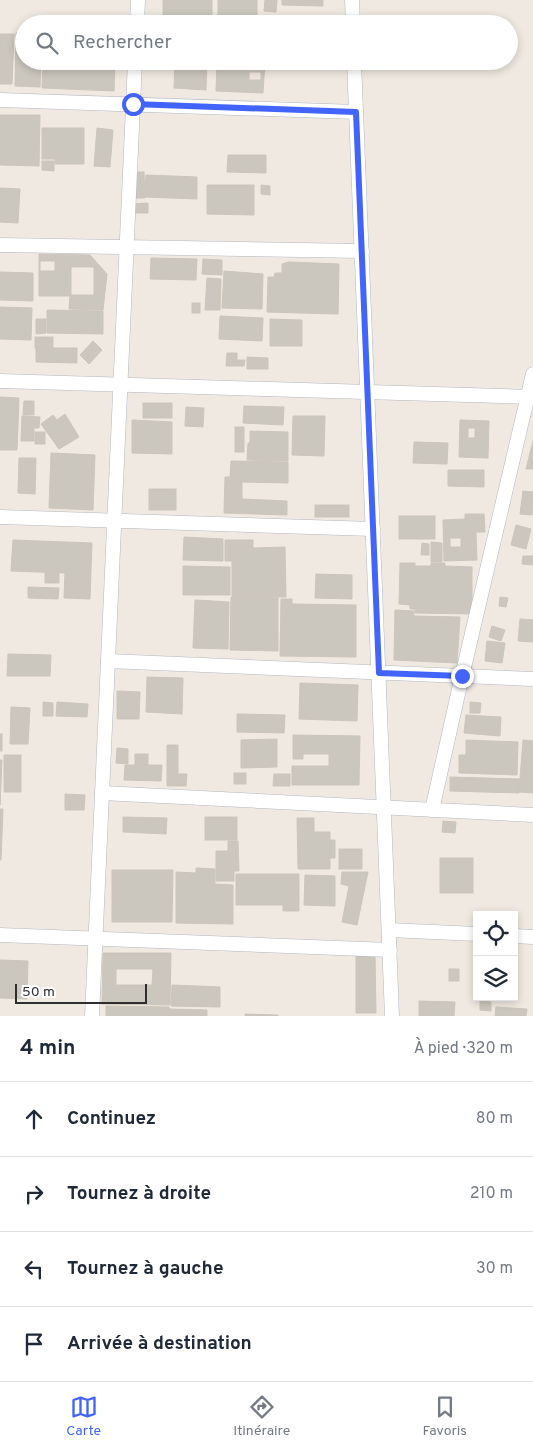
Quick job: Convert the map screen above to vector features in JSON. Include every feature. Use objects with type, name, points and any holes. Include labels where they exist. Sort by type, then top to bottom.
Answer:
[{"type":"street","points":[[137,15],[138,0]]},
{"type":"street","points":[[352,0],[353,15]]},
{"type":"street","points":[[92,1016],[135,70]]},
{"type":"street","points":[[354,70],[392,1016]]},
{"type":"street","points":[[0,100],[356,112]]},
{"type":"street","points":[[0,245],[362,251]]},
{"type":"street","points":[[432,810],[462,676],[530,397],[533,374]]},
{"type":"street","points":[[0,381],[530,397]]},
{"type":"street","points":[[0,517],[373,529]]},
{"type":"street","points":[[108,661],[533,679]]},
{"type":"street","points":[[102,793],[533,815]]},
{"type":"street","points":[[389,930],[473,934]]},
{"type":"street","points":[[0,935],[390,950]]},
{"type":"street","points":[[518,936],[533,937]]},
{"type":"building","points":[[163,0],[212,0],[212,15],[163,15]]},
{"type":"building","points":[[218,0],[257,0],[257,15],[218,15]]},
{"type":"building","points":[[265,0],[277,0],[276,12],[264,11]]},
{"type":"building","points":[[282,0],[323,0],[323,6],[282,5]]},
{"type":"building","points":[[0,34],[14,34],[12,84],[0,84]]},
{"type":"building","points":[[15,70],[41,70],[40,87],[15,86]]},
{"type":"building","points":[[43,70],[115,70],[114,91],[42,88]]},
{"type":"building","points":[[175,70],[207,70],[206,90],[174,88]]},
{"type":"building","points":[[217,70],[264,70],[263,93],[216,91]],"holes":[[[249,72],[261,72],[261,80],[249,80]]]},
{"type":"building","points":[[0,115],[40,115],[39,166],[0,165]]},
{"type":"building","points":[[42,128],[84,128],[84,164],[55,164],[55,159],[42,159]]},
{"type":"building","points":[[97,128],[113,130],[110,167],[94,166]]},
{"type":"building","points":[[228,155],[266,155],[266,173],[227,172]]},
{"type":"building","points":[[42,161],[54,161],[54,171],[42,170]]},
{"type":"building","points":[[134,172],[144,172],[145,198],[134,198]]},
{"type":"building","points":[[146,175],[197,177],[197,199],[145,197]]},
{"type":"building","points":[[207,185],[254,185],[254,215],[207,214]]},
{"type":"building","points":[[261,185],[270,186],[270,195],[261,194]]},
{"type":"building","points":[[0,188],[20,189],[18,223],[0,222]]},
{"type":"building","points":[[148,203],[148,213],[131,213],[131,204]]},
{"type":"building","points":[[39,254],[90,255],[107,274],[103,310],[69,309],[70,296],[39,296]],"holes":[[[40,261],[55,261],[55,271],[40,271]],[[71,267],[94,267],[94,295],[71,295]]]},
{"type":"building","points":[[151,258],[197,259],[196,280],[150,279]]},
{"type":"building","points":[[203,259],[222,260],[222,275],[202,274]]},
{"type":"building","points":[[289,262],[339,264],[338,314],[267,312],[268,277],[274,277],[275,273],[282,273],[282,264]]},
{"type":"building","points":[[224,271],[263,274],[262,309],[222,308]]},
{"type":"building","points":[[0,272],[33,273],[33,301],[0,300]]},
{"type":"building","points":[[207,278],[221,279],[220,310],[205,310]]},
{"type":"building","points":[[192,303],[200,303],[200,313],[192,313]]},
{"type":"building","points":[[0,307],[32,308],[31,340],[0,339]]},
{"type":"building","points":[[47,310],[103,311],[103,334],[47,333]]},
{"type":"building","points":[[220,316],[263,318],[262,341],[219,339]]},
{"type":"building","points":[[36,319],[46,319],[46,333],[36,334]]},
{"type":"building","points":[[270,319],[302,320],[302,346],[270,346]]},
{"type":"building","points":[[35,337],[53,337],[53,348],[35,348]]},
{"type":"building","points":[[93,341],[102,350],[89,364],[80,355]]},
{"type":"building","points":[[36,348],[77,348],[77,363],[36,362]]},
{"type":"building","points":[[227,353],[237,353],[237,360],[245,360],[244,366],[226,366]]},
{"type":"building","points":[[247,357],[268,358],[268,369],[247,369]]},
{"type":"building","points":[[0,397],[19,398],[17,450],[0,450]]},
{"type":"building","points":[[24,401],[34,401],[34,415],[23,415]]},
{"type":"building","points":[[143,403],[172,403],[172,418],[143,418]]},
{"type":"building","points":[[244,406],[284,407],[283,425],[243,423]]},
{"type":"building","points":[[186,407],[204,408],[203,427],[185,426]]},
{"type":"building","points":[[65,414],[79,437],[59,449],[41,424],[53,415],[57,420]]},
{"type":"building","points":[[22,416],[40,417],[39,428],[34,428],[34,441],[21,441]]},
{"type":"building","points":[[293,416],[325,416],[324,456],[292,455]]},
{"type":"building","points":[[132,420],[172,422],[172,454],[132,453]]},
{"type":"building","points":[[460,420],[489,421],[488,458],[459,457]],"holes":[[[468,428],[475,428],[475,438],[468,438]]]},
{"type":"building","points":[[235,427],[244,427],[244,452],[235,452]]},
{"type":"building","points":[[250,431],[288,432],[288,461],[247,460]]},
{"type":"building","points":[[35,432],[45,432],[45,444],[35,444]]},
{"type":"building","points":[[533,441],[533,469],[526,469]]},
{"type":"building","points":[[414,442],[448,443],[447,464],[413,463]]},
{"type":"building","points":[[51,453],[95,455],[93,510],[49,508]]},
{"type":"building","points":[[19,458],[36,458],[35,494],[18,493]]},
{"type":"building","points":[[231,461],[288,462],[288,483],[242,482],[242,499],[287,501],[287,515],[224,513],[225,477],[230,477]]},
{"type":"building","points":[[448,470],[484,470],[484,487],[448,486]]},
{"type":"building","points":[[149,489],[176,489],[176,510],[149,510]]},
{"type":"building","points":[[523,491],[533,492],[532,515],[520,514]]},
{"type":"building","points":[[315,505],[349,505],[349,517],[315,517]]},
{"type":"building","points":[[465,514],[484,514],[485,532],[476,532],[477,560],[444,561],[443,520],[465,519]],"holes":[[[450,538],[461,538],[461,547],[450,547]]]},
{"type":"building","points":[[399,516],[435,516],[435,539],[399,539]]},
{"type":"building","points":[[516,525],[531,529],[526,549],[511,545]]},
{"type":"building","points":[[184,537],[223,539],[223,561],[183,560]]},
{"type":"building","points":[[13,540],[92,543],[90,599],[64,598],[65,573],[11,571]]},
{"type":"building","points":[[225,540],[253,540],[253,548],[285,547],[286,597],[232,597],[232,561],[225,561]]},
{"type":"building","points":[[431,542],[442,543],[442,562],[431,562]]},
{"type":"building","points":[[422,543],[429,544],[429,555],[421,555]]},
{"type":"building","points":[[523,556],[533,556],[533,565],[522,564]]},
{"type":"building","points":[[400,563],[415,563],[415,566],[431,566],[431,563],[445,563],[445,566],[472,567],[472,614],[415,613],[415,609],[410,609],[410,605],[399,604]]},
{"type":"building","points":[[183,566],[230,567],[230,595],[183,595]]},
{"type":"building","points":[[45,573],[59,573],[59,583],[45,583]]},
{"type":"building","points":[[316,574],[352,575],[352,599],[315,598]]},
{"type":"building","points":[[28,587],[59,588],[58,599],[28,598]]},
{"type":"building","points":[[231,597],[278,598],[278,651],[230,650]]},
{"type":"building","points":[[500,597],[508,598],[506,607],[499,606]]},
{"type":"building","points":[[281,599],[292,599],[292,604],[356,605],[356,657],[280,656]]},
{"type":"building","points":[[195,600],[229,602],[228,649],[193,648]]},
{"type":"building","points":[[395,610],[414,611],[414,616],[460,617],[457,663],[394,660]]},
{"type":"building","points":[[520,619],[533,620],[533,642],[518,641]]},
{"type":"building","points":[[492,626],[505,630],[501,641],[489,637]]},
{"type":"building","points":[[487,641],[505,643],[502,663],[485,661]]},
{"type":"building","points":[[8,654],[51,655],[50,676],[7,676]]},
{"type":"building","points":[[147,677],[183,678],[182,714],[146,712]]},
{"type":"building","points":[[300,683],[358,685],[357,721],[299,719]]},
{"type":"building","points":[[117,691],[140,692],[139,719],[117,719]]},
{"type":"building","points":[[43,702],[53,703],[53,716],[43,716]]},
{"type":"building","points":[[57,702],[88,704],[87,717],[56,716]]},
{"type":"building","points":[[470,702],[481,703],[480,713],[470,713]]},
{"type":"building","points":[[11,707],[30,708],[28,744],[10,744]]},
{"type":"building","points":[[237,714],[285,715],[284,733],[237,732]]},
{"type":"building","points":[[466,715],[501,717],[500,736],[464,733]]},
{"type":"building","points":[[0,734],[2,734],[2,751],[0,751]]},
{"type":"building","points":[[293,735],[360,736],[359,785],[292,785],[292,766],[329,766],[329,754],[303,754],[303,759],[293,759]]},
{"type":"building","points":[[277,739],[277,767],[241,768],[241,740]]},
{"type":"building","points":[[466,740],[518,742],[517,775],[459,773],[459,755],[466,755]]},
{"type":"building","points":[[523,740],[533,741],[533,793],[519,792]]},
{"type":"building","points":[[167,745],[178,745],[178,774],[187,774],[186,786],[167,786]]},
{"type":"building","points":[[117,748],[128,749],[128,764],[116,763]]},
{"type":"building","points":[[135,754],[148,754],[148,765],[135,765]]},
{"type":"building","points":[[4,755],[21,755],[21,792],[4,792]]},
{"type":"building","points":[[0,760],[2,760],[0,805]]},
{"type":"building","points":[[125,765],[162,765],[161,781],[124,780]]},
{"type":"building","points":[[234,773],[246,773],[246,784],[234,784]]},
{"type":"building","points":[[274,774],[290,774],[290,786],[273,786]]},
{"type":"building","points":[[450,777],[520,779],[519,793],[450,791]]},
{"type":"building","points":[[65,794],[85,795],[84,810],[65,810]]},
{"type":"building","points":[[0,809],[3,809],[1,860],[0,860]]},
{"type":"building","points":[[123,817],[167,818],[166,834],[123,832]]},
{"type":"building","points":[[205,817],[237,817],[237,840],[205,840]]},
{"type":"building","points":[[297,818],[314,818],[314,832],[330,832],[330,840],[335,840],[335,858],[330,858],[330,869],[298,869]]},
{"type":"building","points":[[443,821],[456,822],[455,833],[442,832]]},
{"type":"building","points":[[228,841],[238,841],[239,871],[234,871],[234,881],[216,881],[216,851],[228,851]]},
{"type":"building","points":[[339,849],[362,849],[362,869],[339,869]]},
{"type":"building","points":[[440,858],[473,858],[473,893],[440,893]]},
{"type":"building","points":[[196,868],[215,869],[215,884],[233,885],[233,924],[176,923],[176,872],[196,873]]},
{"type":"building","points":[[112,870],[173,870],[172,922],[112,922]]},
{"type":"building","points":[[342,872],[368,872],[357,925],[342,922],[349,886],[341,884]]},
{"type":"building","points":[[236,874],[299,874],[299,911],[283,911],[283,905],[236,905]]},
{"type":"building","points":[[305,875],[335,876],[335,906],[304,905]]},
{"type":"building","points":[[103,953],[171,953],[170,1005],[102,1004]],"holes":[[[116,969],[153,969],[152,985],[116,985]]]},
{"type":"building","points":[[356,956],[375,956],[376,1013],[356,1013]]},
{"type":"building","points":[[0,960],[28,961],[27,999],[0,998]]},
{"type":"building","points":[[449,969],[459,969],[459,981],[449,981]]},
{"type":"building","points":[[172,985],[220,987],[220,1007],[171,1006]]},
{"type":"building","points":[[419,1001],[455,1002],[454,1016],[419,1016]]},
{"type":"building","points":[[480,1001],[491,1002],[491,1011],[480,1010]]},
{"type":"building","points":[[106,1006],[169,1007],[169,1016],[106,1016]]},
{"type":"building","points":[[496,1007],[527,1009],[526,1016],[495,1016]]},
{"type":"building","points":[[169,1009],[207,1010],[207,1016],[169,1016]]},
{"type":"building","points":[[245,1014],[278,1015],[278,1016],[245,1016]]},
{"type":"route","points":[[133,104],[356,112],[379,673],[462,676]]}]
